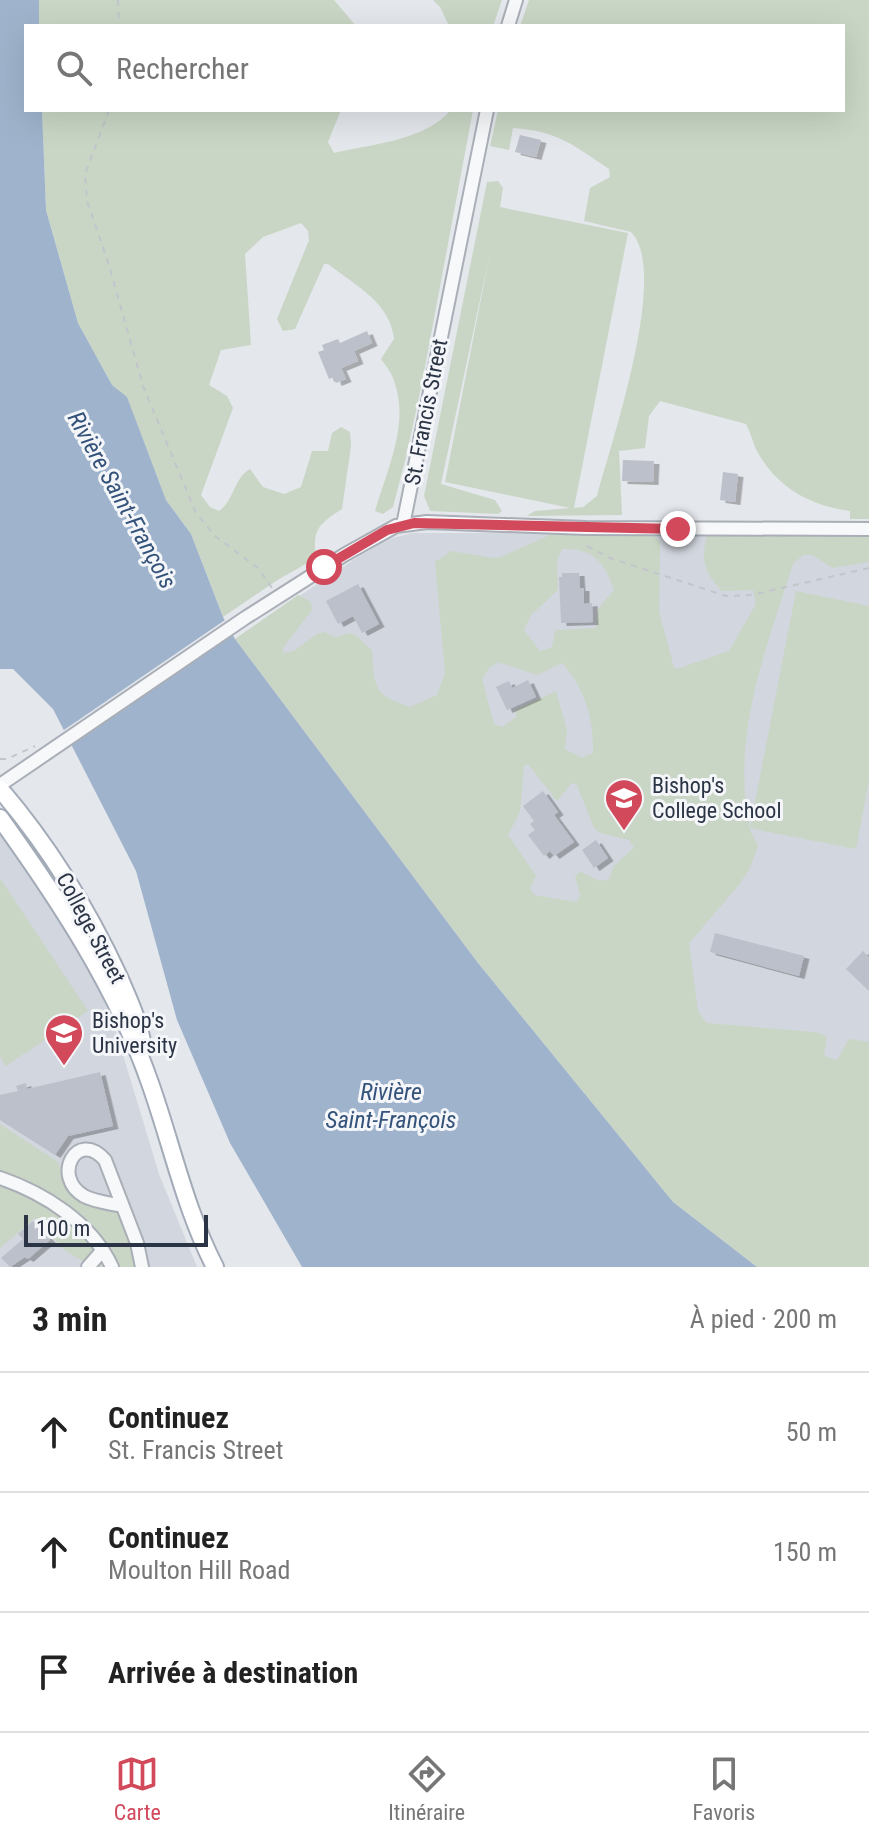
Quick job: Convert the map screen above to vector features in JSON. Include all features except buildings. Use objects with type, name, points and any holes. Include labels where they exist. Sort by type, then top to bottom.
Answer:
[{"type":"main road","name":"College Street","points":[[0,787],[58,867],[99,935],[135,1016],[150,1082],[188,1203],[215,1267]]},
{"type":"main road","name":"College Street","points":[[0,818],[88,953],[130,1033],[150,1082]]},
{"type":"street","points":[[509,24],[516,0]]},
{"type":"street","name":"St. Francis Street","points":[[403,525],[487,112]]},
{"type":"street","points":[[0,787],[245,618],[352,550],[387,530],[403,525],[427,522],[586,528],[869,529]]},
{"type":"street","points":[[122,1206],[89,1198],[78,1191],[68,1171],[73,1155],[84,1150],[100,1154],[109,1166],[137,1243],[142,1267]]},
{"type":"street","points":[[0,1178],[30,1188],[68,1213],[112,1267]]},
{"type":"street","points":[[88,1267],[102,1251]]},
{"type":"path","points":[[118,0],[119,24]]},
{"type":"path","points":[[108,112],[85,174],[87,201],[108,262],[143,386],[196,513],[215,536],[258,568],[274,593]]},
{"type":"path","points":[[587,546],[610,558],[726,596],[751,595],[869,568]]},
{"type":"path","points":[[0,759],[7,759],[38,745]]},
{"type":"shaded area","name":"Bishop's College School","points":[[412,533],[869,533],[869,1267],[757,1267],[235,639],[358,557],[389,539]]},
{"type":"shaded area","name":"Bishop's University","points":[[0,831],[49,900],[100,991],[117,1035],[159,1174],[197,1267],[0,1267]]},
{"type":"green space","points":[[39,0],[334,0],[354,24],[39,24]]},
{"type":"green space","points":[[433,0],[502,0],[494,24],[448,24]]},
{"type":"green space","points":[[529,0],[869,0],[869,519],[850,519],[850,511],[809,500],[786,485],[758,453],[746,424],[660,401],[649,416],[645,448],[619,451],[622,515],[527,516],[535,511],[570,508],[445,482],[490,253],[441,484],[495,500],[502,511],[498,514],[430,511],[424,496],[487,182],[498,181],[503,188],[500,207],[628,233],[574,508],[583,507],[597,496],[624,400],[641,319],[644,282],[641,252],[631,232],[584,221],[590,188],[610,177],[609,169],[564,141],[542,132],[513,128],[509,150],[490,146],[498,112],[845,112],[845,24],[521,24]]},
{"type":"green space","points":[[42,112],[340,112],[328,142],[334,153],[412,135],[427,129],[449,112],[473,112],[422,383],[393,507],[383,514],[375,511],[395,446],[399,413],[393,378],[381,359],[394,339],[386,315],[370,296],[324,264],[295,329],[283,331],[277,319],[309,240],[308,231],[301,223],[263,237],[245,254],[251,345],[221,350],[209,385],[227,396],[233,408],[201,495],[210,507],[219,511],[250,469],[263,487],[284,494],[301,487],[312,451],[328,451],[332,433],[341,427],[350,432],[351,446],[342,509],[319,528],[315,540],[316,558],[223,617],[191,534],[166,500],[127,398],[112,385],[78,323],[46,210]]},
{"type":"green space","name":"Bishop's College School","points":[[552,534],[653,535],[660,542],[659,611],[674,668],[677,669],[729,651],[756,604],[753,590],[722,591],[712,578],[704,559],[707,536],[869,535],[869,562],[832,568],[813,555],[803,555],[793,564],[762,661],[744,761],[750,828],[796,591],[869,606],[869,780],[856,849],[749,828],[758,846],[749,870],[689,943],[698,1011],[707,1023],[814,1032],[827,1036],[824,1056],[837,1060],[849,1039],[869,1042],[869,1267],[757,1267],[673,1202],[478,963],[235,639],[298,595],[311,602],[312,610],[283,648],[284,653],[294,651],[324,632],[335,637],[350,633],[357,636],[372,650],[378,688],[389,698],[410,707],[437,695],[445,673],[435,562],[452,551],[501,557]],"holes":[[[562,549],[582,551],[596,558],[614,590],[597,610],[596,628],[555,630],[552,647],[540,651],[524,630],[531,615],[558,590],[557,560]],[[498,662],[537,675],[562,663],[582,693],[592,728],[593,753],[582,758],[565,749],[567,730],[556,691],[516,710],[516,717],[502,727],[494,724],[482,679],[489,668]],[[528,764],[557,801],[571,784],[576,783],[594,828],[600,833],[629,840],[634,848],[614,866],[609,879],[600,881],[581,872],[575,875],[580,895],[577,902],[534,895],[530,888],[536,876],[508,835],[520,811],[524,766]]]},
{"type":"green space","points":[[0,878],[88,1011],[6,1066],[0,1056]]},
{"type":"green space","points":[[0,1124],[58,1162],[67,1185],[78,1199],[118,1212],[138,1267],[92,1267],[63,1249],[35,1218],[0,1248]]},
{"type":"water","name":"Rivière Saint-François","points":[[0,0],[39,0],[39,24],[24,24],[24,112],[42,112],[46,210],[78,323],[112,385],[127,397],[166,500],[191,534],[223,617],[235,639],[478,963],[673,1202],[757,1267],[302,1267],[230,1143],[177,1020],[136,871],[53,709],[13,669],[0,669]]},
{"type":"pier","points":[[228,618],[236,633],[69,747],[61,732]]},
{"type":"place","name":"Bishop's College School","points":[[624,832]]},
{"type":"place","name":"Bishop's University","points":[[64,1067]]},
{"type":"route","points":[[324,567],[387,530],[414,523],[678,529]]}]
